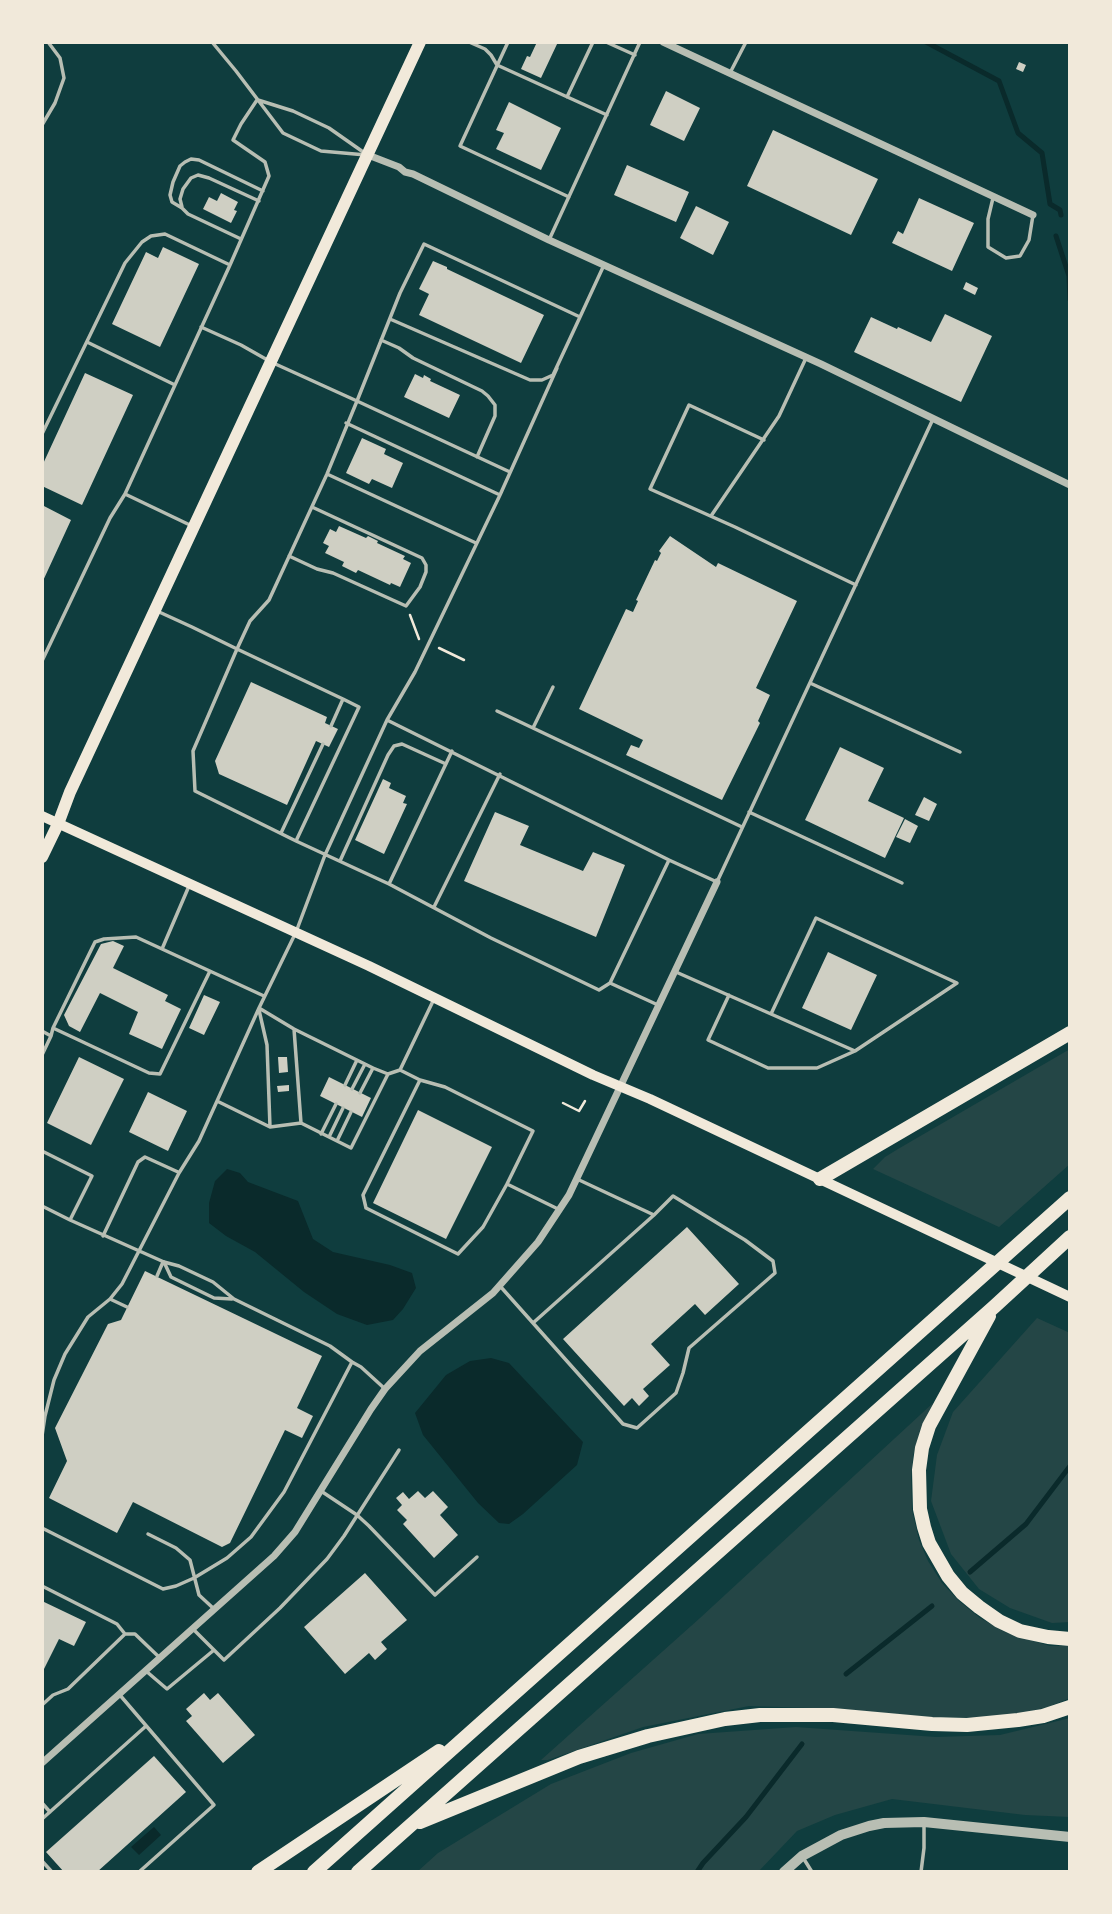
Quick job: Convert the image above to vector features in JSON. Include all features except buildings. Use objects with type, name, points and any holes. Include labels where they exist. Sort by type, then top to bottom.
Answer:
[{"type":"highway","points":[[820,1179],[1070,1033]]},
{"type":"highway","points":[[314,1872],[1070,1198]]},
{"type":"highway","points":[[358,1872],[1070,1237]]},
{"type":"highway","points":[[995,1306],[929,1426],[922,1448],[919,1482],[924,1527],[929,1543],[948,1576],[979,1608],[1020,1631],[1070,1639]]},
{"type":"highway","points":[[411,1825],[579,1757],[648,1735],[725,1719],[760,1715],[833,1716],[967,1725],[1042,1716],[1070,1707]]},
{"type":"highway","points":[[258,1872],[481,1723]]},
{"type":"main road","points":[[42,857],[420,42]]},
{"type":"main road","points":[[42,816],[296,932],[1070,1297]]},
{"type":"street","points":[[663,42],[1033,215]]},
{"type":"street","points":[[368,155],[399,167],[549,240],[806,358],[1070,485]]},
{"type":"street","points":[[42,1763],[274,1556],[295,1532],[385,1389],[420,1351],[493,1293],[538,1242],[577,1179],[717,882]]},
{"type":"street","points":[[783,1872],[802,1856],[841,1835],[869,1826],[901,1822],[1070,1837]]},
{"type":"lane","points":[[42,125],[55,103],[64,78],[60,58],[48,42]]},
{"type":"lane","points":[[212,42],[283,133],[321,150],[368,155]]},
{"type":"lane","points":[[469,42],[485,50],[497,65],[607,115]]},
{"type":"lane","points":[[508,42],[460,146],[569,197]]},
{"type":"lane","points":[[567,97],[593,42]]},
{"type":"lane","points":[[606,42],[635,55]]},
{"type":"lane","points":[[549,240],[640,42]]},
{"type":"lane","points":[[730,73],[746,42]]},
{"type":"lane","points":[[257,100],[293,111],[329,128],[368,155]]},
{"type":"lane","points":[[42,660],[110,518],[125,494],[264,191],[269,176],[265,162],[233,140],[257,100]]},
{"type":"lane","points":[[241,239],[188,214],[172,202],[170,190],[180,166],[191,159],[199,160],[264,191]]},
{"type":"lane","points":[[182,208],[180,199],[183,189],[191,178],[198,175],[258,201]]},
{"type":"lane","points":[[993,196],[988,219],[988,247],[1006,258],[1020,256],[1029,240],[1033,215]]},
{"type":"lane","points":[[42,434],[125,263],[142,242],[151,236],[164,234],[230,265]]},
{"type":"lane","points":[[580,317],[424,244],[400,293],[312,507],[269,600],[250,621],[193,751],[195,791],[600,990],[610,982],[669,860]]},
{"type":"lane","points":[[42,1437],[54,1380],[65,1354],[88,1317],[110,1299],[122,1284],[198,1141],[296,932],[325,855],[387,720],[415,672],[500,495],[604,265]]},
{"type":"lane","points":[[390,319],[530,380],[542,380],[553,375],[557,368]]},
{"type":"lane","points":[[201,327],[510,472]]},
{"type":"lane","points":[[381,340],[399,348],[412,359],[488,396],[495,405],[495,416],[477,457]]},
{"type":"lane","points":[[87,342],[175,385]]},
{"type":"lane","points":[[711,516],[779,416],[806,358]]},
{"type":"lane","points":[[764,440],[689,405],[650,489],[856,584]]},
{"type":"lane","points":[[387,720],[717,882],[933,419]]},
{"type":"lane","points":[[346,423],[500,495]]},
{"type":"lane","points":[[327,474],[476,543]]},
{"type":"lane","points":[[125,494],[194,527]]},
{"type":"lane","points":[[289,556],[406,606],[420,587],[426,572],[422,558],[312,507]]},
{"type":"lane","points":[[155,610],[359,707],[296,841]]},
{"type":"lane","points":[[810,683],[960,752]]},
{"type":"lane","points":[[533,728],[553,687]]},
{"type":"lane","points":[[331,726],[343,699]]},
{"type":"lane","points":[[497,711],[742,827]]},
{"type":"lane","points":[[281,833],[323,744]]},
{"type":"lane","points":[[339,862],[387,755],[394,746],[402,744],[446,764]]},
{"type":"lane","points":[[389,884],[452,751]]},
{"type":"lane","points":[[434,908],[500,774]]},
{"type":"lane","points":[[749,812],[902,883]]},
{"type":"lane","points":[[162,949],[190,884]]},
{"type":"lane","points":[[729,995],[708,1040],[768,1068],[817,1068],[855,1051],[957,983],[816,918],[771,1014]]},
{"type":"lane","points":[[42,1055],[52,1028],[95,942],[104,939],[136,937],[264,996]]},
{"type":"lane","points":[[52,1028],[149,1073],[160,1074],[210,971]]},
{"type":"lane","points":[[674,971],[855,1051]]},
{"type":"lane","points":[[610,982],[658,1005]]},
{"type":"lane","points":[[400,1070],[435,998]]},
{"type":"lane","points":[[259,1008],[294,1029],[373,1068],[388,1074],[400,1070],[445,1087],[533,1131],[483,1227],[458,1254],[366,1208],[363,1195],[421,1080]]},
{"type":"lane","points":[[259,1008],[267,1045],[270,1128]]},
{"type":"lane","points":[[294,1029],[301,1123]]},
{"type":"lane","points":[[42,1031],[51,1036]]},
{"type":"lane","points":[[345,1085],[357,1060]]},
{"type":"lane","points":[[352,1089],[365,1064]]},
{"type":"lane","points":[[360,1093],[373,1068]]},
{"type":"lane","points":[[216,1101],[270,1128],[301,1123],[351,1148],[388,1074]]},
{"type":"lane","points":[[321,1134],[335,1104]]},
{"type":"lane","points":[[329,1137],[343,1108]]},
{"type":"lane","points":[[337,1141],[351,1112]]},
{"type":"lane","points":[[42,1151],[92,1175],[69,1220]]},
{"type":"lane","points":[[103,1236],[138,1162],[145,1157],[179,1173]]},
{"type":"lane","points":[[577,1179],[654,1215]]},
{"type":"lane","points":[[507,1184],[560,1210]]},
{"type":"lane","points":[[499,1286],[533,1324],[624,1424],[637,1428],[676,1393],[689,1348],[775,1273],[773,1261],[745,1240],[673,1196],[533,1324]]},
{"type":"lane","points":[[42,1206],[103,1236],[213,1282],[234,1299],[330,1346],[361,1367],[385,1389]]},
{"type":"lane","points":[[157,1276],[163,1262]]},
{"type":"lane","points":[[163,1262],[171,1277],[214,1298],[234,1299]]},
{"type":"lane","points":[[110,1299],[127,1307]]},
{"type":"lane","points":[[42,1528],[163,1590],[194,1578],[227,1558],[251,1537],[284,1492],[352,1362]]},
{"type":"lane","points":[[193,1629],[224,1660],[327,1559],[345,1536],[399,1450]]},
{"type":"lane","points":[[320,1490],[357,1516],[435,1595],[477,1557]]},
{"type":"lane","points":[[148,1534],[176,1548],[190,1560],[200,1595],[214,1610]]},
{"type":"lane","points":[[42,1586],[117,1624],[125,1634]]},
{"type":"lane","points":[[42,1705],[53,1695],[68,1689],[125,1634],[135,1634],[160,1658]]},
{"type":"lane","points":[[146,1670],[167,1689],[214,1650]]},
{"type":"lane","points":[[119,1694],[214,1805],[139,1872]]},
{"type":"lane","points":[[42,1819],[146,1726]]},
{"type":"lane","points":[[42,1803],[50,1812]]},
{"type":"lane","points":[[921,1872],[923,1822]]},
{"type":"lane","points":[[802,1856],[812,1872]]},
{"type":"lane","points":[[42,1861],[52,1872]]},
{"type":"path","points":[[406,606],[419,639]]},
{"type":"path","points":[[439,648],[464,660]]},
{"type":"path","points":[[563,1103],[579,1111],[585,1101]]},
{"type":"shaded area","points":[[1070,1049],[1070,1164],[999,1227],[873,1169],[898,1149]]},
{"type":"shaded area","points":[[227,1169],[240,1173],[248,1182],[298,1201],[313,1239],[333,1252],[412,1273],[416,1288],[403,1309],[393,1320],[367,1325],[337,1314],[304,1292],[255,1252],[209,1223],[209,1203],[215,1181]]},
{"type":"shaded area","points":[[1037,1318],[1070,1333],[1070,1622],[1052,1623],[1010,1608],[979,1589],[951,1554],[931,1501],[937,1455],[953,1412]]},
{"type":"shaded area","points":[[491,1358],[509,1363],[583,1442],[577,1465],[509,1524],[499,1523],[478,1503],[423,1435],[415,1413],[446,1375],[470,1361]]},
{"type":"shaded area","points":[[933,1403],[920,1430],[911,1478],[912,1510],[919,1540],[928,1561],[942,1583],[980,1618],[1007,1633],[1050,1646],[1070,1646],[1070,1698],[1048,1707],[1018,1714],[982,1718],[749,1706],[643,1727],[548,1760],[541,1760],[700,1618]]},
{"type":"shaded area","points":[[1070,1718],[1070,1817],[1025,1815],[892,1799],[835,1815],[797,1831],[758,1872],[417,1872],[438,1853],[551,1784],[631,1753],[698,1734],[796,1727],[936,1737],[1000,1735]]},
{"type":"shaded area","points":[[154,1827],[161,1835],[139,1855],[131,1847]]},
{"type":"waterway","points":[[926,42],[999,81],[1018,133],[1042,153],[1050,204],[1060,210],[1061,215]]},
{"type":"waterway","points":[[1056,236],[1069,276],[1070,300]]},
{"type":"waterway","points":[[970,1572],[1026,1524],[1070,1466]]},
{"type":"waterway","points":[[846,1674],[932,1606]]},
{"type":"waterway","points":[[697,1872],[746,1817],[802,1744]]}]
